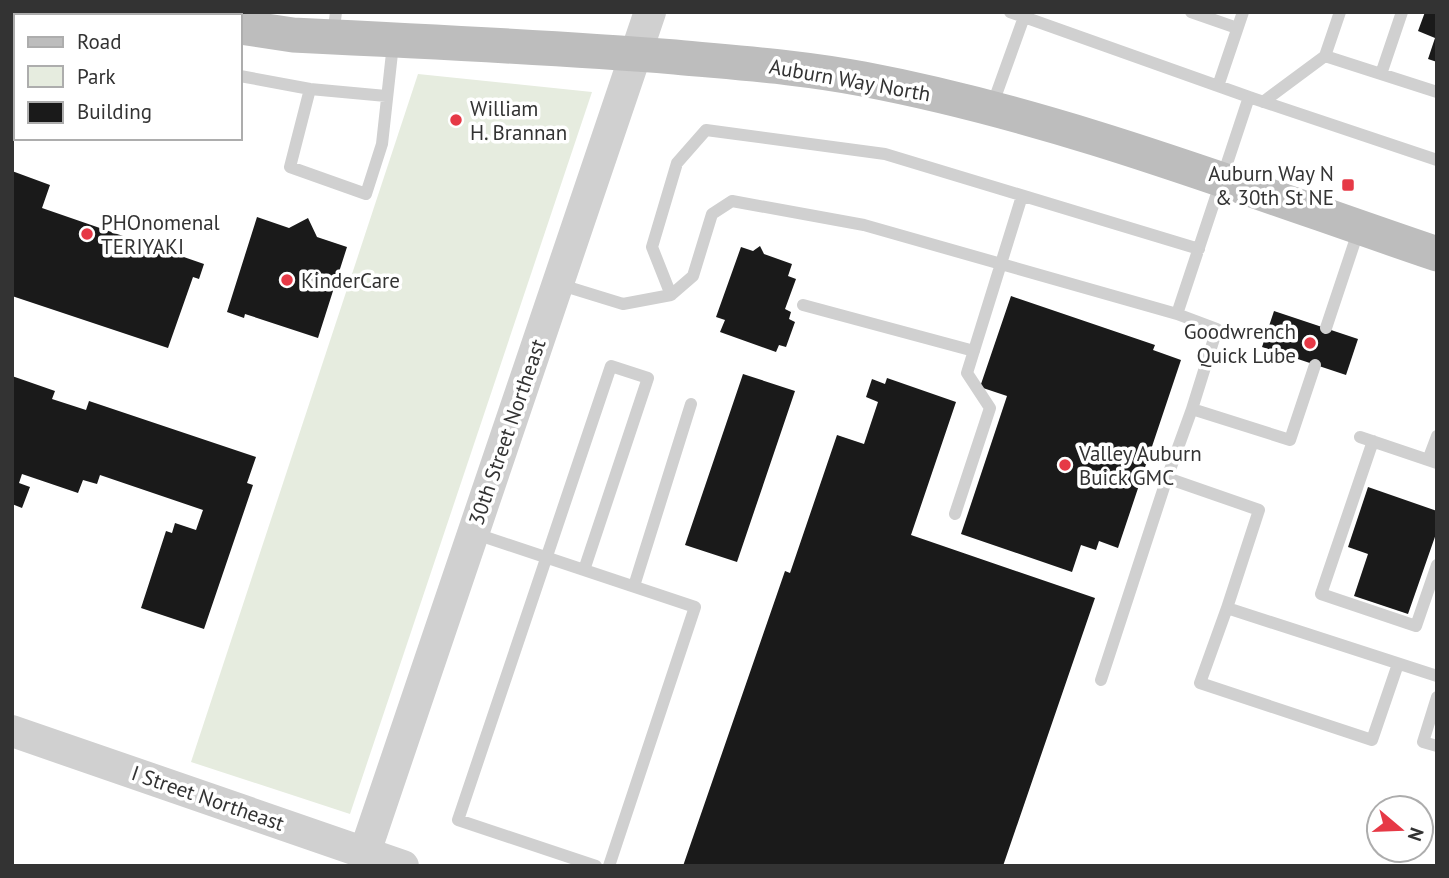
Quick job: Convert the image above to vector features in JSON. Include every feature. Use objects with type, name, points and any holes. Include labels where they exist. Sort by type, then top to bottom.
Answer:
[{"type":"main road","name":"Auburn Way North","points":[[242,27],[293,34],[335,24],[393,40],[636,54],[793,68],[862,78],[991,109],[1127,149],[1437,254]]},
{"type":"street","name":"30th Street Northeast","points":[[365,852],[650,12]]},
{"type":"street","name":"I Street Northeast","points":[[12,731],[403,866]]},
{"type":"lane","points":[[1010,12],[1263,102],[1437,160]]},
{"type":"lane","points":[[1191,12],[1237,28]]},
{"type":"lane","points":[[1218,86],[1242,12]]},
{"type":"lane","points":[[1263,102],[1325,55],[1340,12]]},
{"type":"lane","points":[[1381,74],[1402,12]]},
{"type":"lane","points":[[991,109],[1024,17]]},
{"type":"lane","points":[[310,89],[290,167],[366,194],[382,144],[393,40]]},
{"type":"lane","points":[[1325,55],[1437,92]]},
{"type":"lane","points":[[242,76],[310,89],[386,96]]},
{"type":"lane","points":[[1177,314],[1250,97]]},
{"type":"lane","points":[[671,295],[652,247],[677,163],[706,130],[885,154],[1199,249]]},
{"type":"lane","points":[[955,514],[990,408],[967,373],[1022,196]]},
{"type":"lane","points":[[558,284],[622,304],[671,295],[693,276],[712,214],[732,201],[864,225],[1177,314],[1217,330],[1101,680]]},
{"type":"lane","points":[[1326,328],[1359,228]]},
{"type":"lane","points":[[803,305],[974,351]]},
{"type":"lane","points":[[1192,409],[1290,440],[1315,365]]},
{"type":"lane","points":[[584,570],[648,378],[611,366],[458,820],[596,866]]},
{"type":"lane","points":[[634,586],[691,404]]},
{"type":"lane","points":[[1437,436],[1433,461],[1366,439],[1321,594],[1416,626],[1437,565]]},
{"type":"lane","points":[[1167,478],[1259,510],[1200,683],[1372,740],[1398,664]]},
{"type":"lane","points":[[473,533],[695,607],[609,866]]},
{"type":"lane","points":[[1227,608],[1437,676]]},
{"type":"lane","points":[[1437,697],[1423,741],[1437,746]]},
{"type":"green space","points":[[418,74],[592,92],[350,814],[191,762]]},
{"type":"building","points":[[1425,12],[1437,12],[1437,62],[1428,59],[1435,38],[1418,31]]},
{"type":"building","points":[[12,171],[50,185],[42,208],[204,264],[199,279],[193,277],[168,348],[12,296]]},
{"type":"building","name":"KinderCare","points":[[257,217],[289,228],[308,218],[317,237],[347,247],[318,338],[245,314],[244,318],[227,312]]},
{"type":"building","points":[[760,246],[764,254],[792,264],[788,276],[796,279],[785,309],[791,312],[789,319],[795,322],[786,347],[779,345],[776,352],[720,332],[725,320],[716,317],[741,247],[753,251]]},
{"type":"building","name":"Valley Auburn Buick GMC","points":[[1011,296],[1155,345],[1153,350],[1181,360],[1118,548],[1099,541],[1096,550],[1081,545],[1072,572],[961,534],[1007,396],[980,387]]},
{"type":"building","name":"Goodwrench Quick Lube","points":[[1274,311],[1358,339],[1346,375],[1262,347]]},
{"type":"building","points":[[743,374],[795,391],[737,562],[685,545]]},
{"type":"building","points":[[12,376],[55,391],[52,399],[86,410],[89,401],[256,457],[247,483],[253,485],[204,629],[141,608],[166,531],[172,533],[175,523],[196,530],[203,510],[100,475],[97,484],[83,480],[78,493],[22,474],[19,483],[30,487],[22,508],[12,504]]},
{"type":"building","points":[[887,378],[956,402],[911,535],[1095,598],[1003,866],[683,866],[785,571],[790,573],[837,435],[864,444],[878,402],[866,397],[872,379],[885,384]]},
{"type":"building","points":[[1368,487],[1437,511],[1437,531],[1408,614],[1354,596],[1368,554],[1348,547]]},
{"type":"place","name":"William H. Brannan","points":[[456,120]]},
{"type":"place","name":"Auburn Way N & 30th St NE","points":[[1348,185]]},
{"type":"place","name":"PHOnomenal TERIYAKI","points":[[87,234]]},
{"type":"place","name":"KinderCare","points":[[287,280]]},
{"type":"place","name":"Goodwrench Quick Lube","points":[[1310,343]]},
{"type":"place","name":"Valley Auburn Buick GMC","points":[[1065,465]]}]
